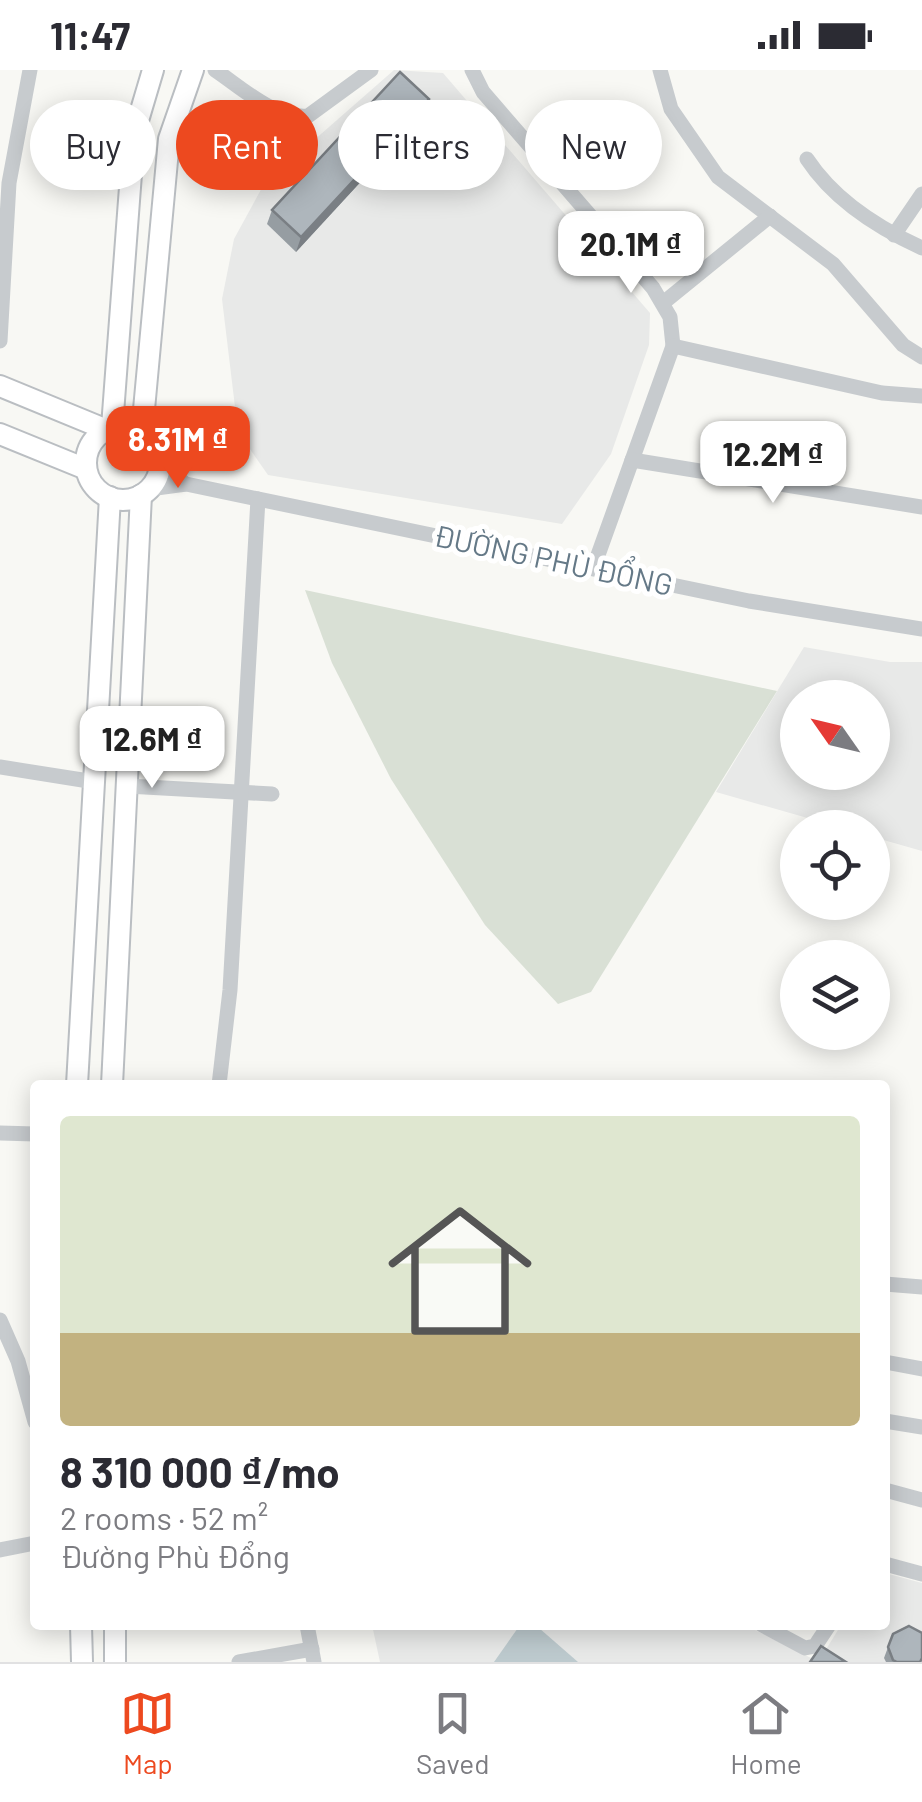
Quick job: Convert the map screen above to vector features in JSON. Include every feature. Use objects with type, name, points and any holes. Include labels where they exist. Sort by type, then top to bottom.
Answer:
[{"type":"main road","points":[[144,492],[110,498],[94,486],[86,469],[90,446],[110,428],[134,134],[152,70]]},
{"type":"main road","points":[[142,431],[169,139],[194,70]]},
{"type":"main road","points":[[0,386],[110,428],[142,431],[154,444],[160,460],[144,492],[112,1080]]},
{"type":"main road","points":[[0,434],[86,469]]},
{"type":"main road","points":[[77,1080],[110,498]]},
{"type":"main road","points":[[82,1630],[82,1662]]},
{"type":"main road","points":[[114,1630],[115,1662]]},
{"type":"street","points":[[0,340],[9,183],[30,70]]},
{"type":"street","points":[[215,70],[275,109],[298,117],[308,116],[371,70]]},
{"type":"street","points":[[472,70],[483,92],[670,316],[673,346],[593,569]]},
{"type":"street","points":[[660,70],[671,109],[718,177],[833,264],[903,345],[922,356]]},
{"type":"street","points":[[807,160],[820,178],[894,235],[922,248]]},
{"type":"street","points":[[894,235],[922,194]]},
{"type":"street","points":[[662,304],[770,216]]},
{"type":"street","points":[[673,346],[882,393],[922,396]]},
{"type":"street","points":[[160,460],[185,484]]},
{"type":"street","points":[[632,460],[922,507]]},
{"type":"street","name":"ĐƯỜNG PHÙ ĐỔNG","points":[[144,492],[185,484],[811,614],[922,629]]},
{"type":"street","points":[[221,1080],[230,990],[238,792],[258,499]]},
{"type":"street","points":[[0,767],[95,782]]},
{"type":"street","points":[[127,786],[272,794]]},
{"type":"street","points":[[0,1132],[30,1134]]},
{"type":"street","points":[[890,1285],[922,1288]]},
{"type":"street","points":[[0,1320],[18,1361],[30,1404]]},
{"type":"street","points":[[890,1363],[922,1370]]},
{"type":"street","points":[[890,1422],[922,1428]]},
{"type":"street","points":[[890,1491],[922,1500]]},
{"type":"street","points":[[0,1550],[30,1544]]},
{"type":"street","points":[[890,1565],[922,1574]]},
{"type":"street","points":[[239,1662],[313,1656],[307,1630]]},
{"type":"street","points":[[771,1630],[805,1648],[815,1646],[825,1630]]},
{"type":"shaded area","points":[[394,70],[443,73],[466,100],[360,100]]},
{"type":"shaded area","points":[[338,119],[338,190],[505,190],[505,145],[525,168],[525,190],[544,190],[650,313],[649,345],[611,454],[562,524],[268,475],[238,432],[222,299],[234,239],[261,190],[318,190],[318,137]]},
{"type":"shaded area","points":[[305,590],[777,691],[591,992],[558,1004],[485,925],[391,779],[332,663]]},
{"type":"shaded area","points":[[804,647],[890,662],[922,662],[922,851],[890,842],[890,810],[780,810],[716,792],[780,687],[780,790],[890,790],[890,680],[784,680]]},
{"type":"shaded area","points":[[890,1574],[922,1583],[922,1662],[380,1662],[373,1630],[755,1630],[811,1658],[822,1656],[838,1630],[890,1630]]},
{"type":"shaded area","points":[[516,1630],[541,1630],[578,1662],[494,1662]]},
{"type":"building","points":[[400,72],[429,99],[428,100],[374,100]]},
{"type":"building","points":[[338,139],[338,190],[345,190],[301,237],[272,210],[291,190],[318,190],[318,160]]},
{"type":"building","points":[[909,1626],[922,1633],[922,1658],[920,1662],[897,1662],[888,1647],[893,1634]]},
{"type":"building","points":[[821,1646],[846,1662],[810,1662]]}]
